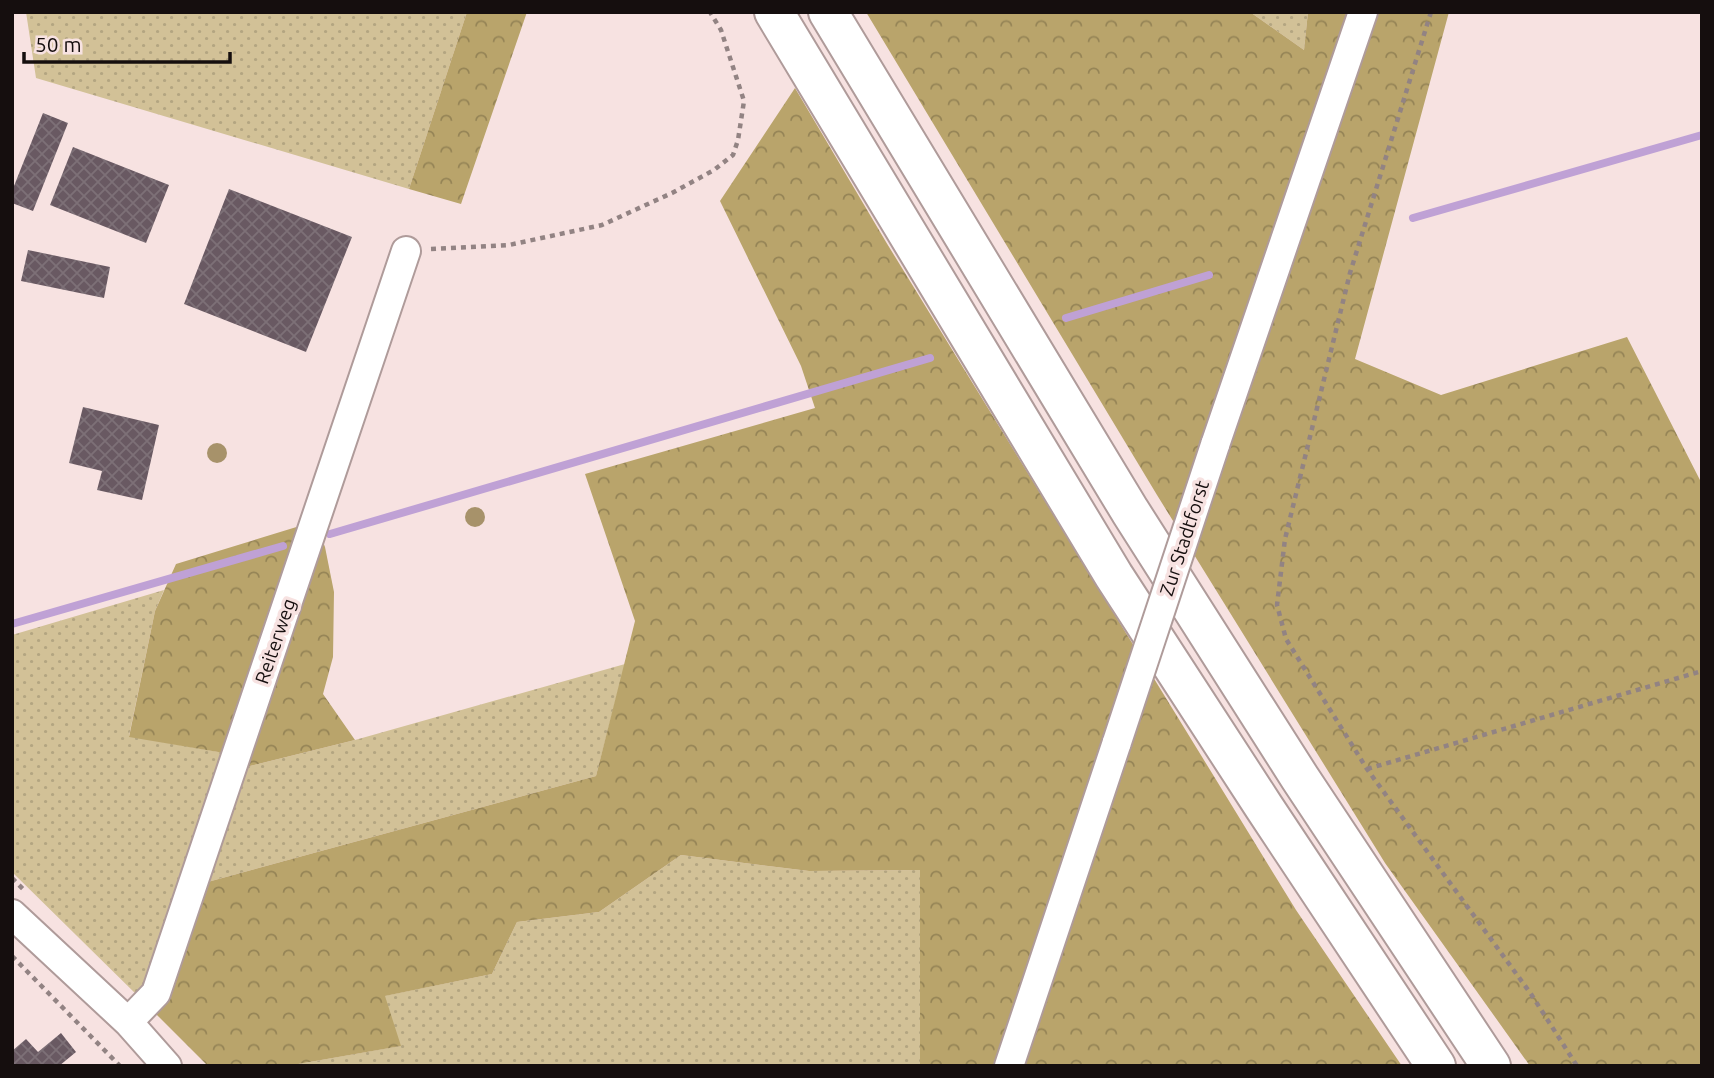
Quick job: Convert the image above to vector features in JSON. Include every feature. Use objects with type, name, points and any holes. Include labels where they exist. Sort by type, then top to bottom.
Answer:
[{"type":"highway","points":[[774,12],[1114,576],[1436,1066]]},
{"type":"highway","points":[[828,12],[1130,511],[1300,778],[1491,1066]]},
{"type":"street","name":"Zur Stadtforst","points":[[1009,1066],[1215,445],[1363,12]]},
{"type":"street","name":"Reiterweg","points":[[128,1022],[156,993],[406,251]]},
{"type":"street","points":[[12,914],[128,1022],[158,1063]]},
{"type":"path","points":[[406,251],[509,245],[601,225],[672,193],[714,170],[733,155],[744,101],[721,30],[710,12]]},
{"type":"path","points":[[1431,12],[1350,273],[1286,539],[1277,605],[1286,639],[1367,769],[1531,994],[1577,1066]]},
{"type":"path","points":[[1367,769],[1702,671]]},
{"type":"path","points":[[12,956],[120,1066]]},
{"type":"shaded area","points":[[26,12],[467,12],[409,189],[36,78]]},
{"type":"shaded area","points":[[1250,12],[1308,12],[1304,50]]},
{"type":"shaded area","points":[[164,590],[155,611],[129,736],[230,754],[141,999],[12,872],[12,635]]},
{"type":"shaded area","points":[[625,664],[596,776],[204,883],[246,767],[355,740]]},
{"type":"shaded area","points":[[681,855],[809,871],[920,870],[920,1066],[287,1066],[400,1046],[384,996],[492,974],[517,922],[599,912]]},
{"type":"green space","points":[[467,12],[527,12],[461,204],[409,189]]},
{"type":"green space","points":[[866,12],[1250,12],[1304,50],[1308,12],[1449,12],[1355,359],[1441,395],[1627,337],[1702,484],[1702,1066],[1530,1066],[1385,863],[1157,495]]},
{"type":"green space","points":[[795,88],[886,242],[1296,910],[1402,1066],[920,1066],[920,870],[809,871],[681,855],[599,912],[517,922],[492,974],[385,996],[401,1046],[287,1066],[208,1066],[155,1013],[204,883],[596,776],[635,621],[585,474],[815,408],[801,366],[720,201]]},
{"type":"green space","points":[[308,503],[325,547],[334,592],[333,657],[323,694],[355,740],[246,767],[230,754],[129,737],[155,611],[176,564],[303,525]]},
{"type":"building","points":[[43,113],[68,123],[33,211],[12,203],[12,191]]},
{"type":"building","points":[[73,147],[169,185],[146,243],[50,205]]},
{"type":"building","points":[[229,189],[352,237],[306,352],[184,304]]},
{"type":"building","points":[[28,250],[110,267],[104,298],[21,281]]},
{"type":"building","points":[[83,407],[159,425],[142,500],[97,490],[102,471],[69,463]]},
{"type":"building","points":[[61,1033],[76,1052],[59,1066],[12,1066],[12,1051],[26,1039],[38,1052]]},
{"type":"waterway","points":[[1413,218],[1702,135]]},
{"type":"waterway","points":[[1066,318],[1209,275]]},
{"type":"waterway","points":[[330,534],[930,358]]},
{"type":"waterway","points":[[12,624],[283,546]]}]
